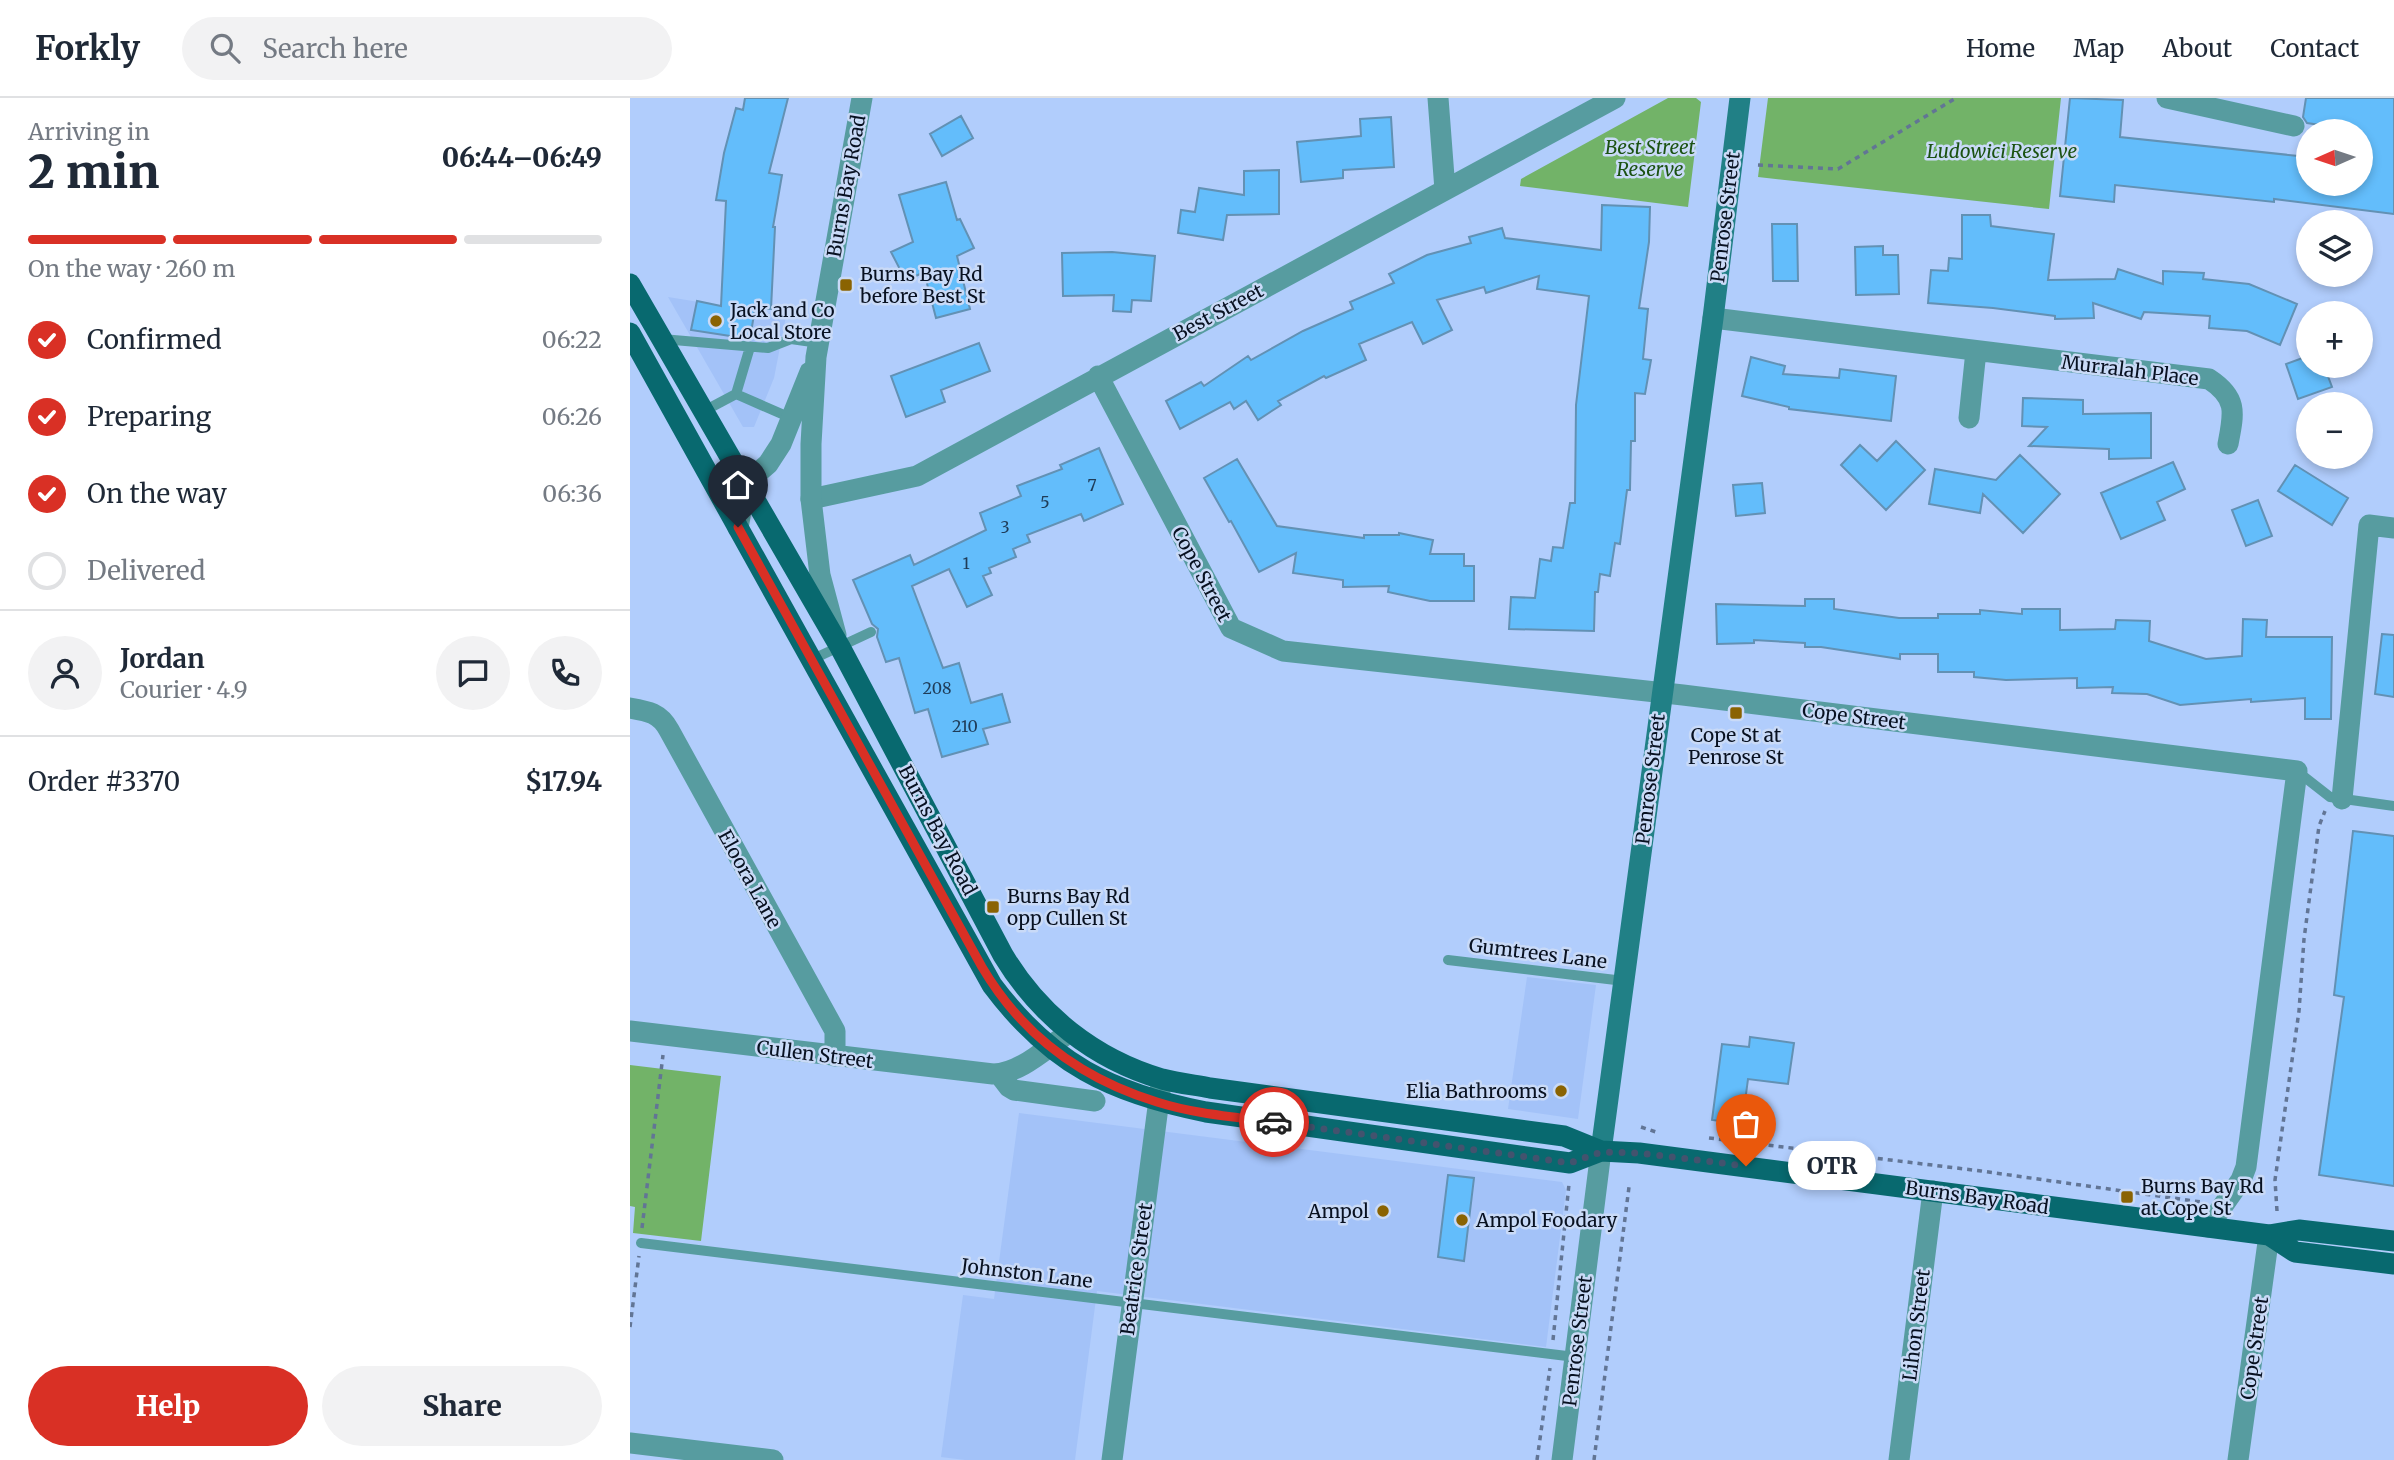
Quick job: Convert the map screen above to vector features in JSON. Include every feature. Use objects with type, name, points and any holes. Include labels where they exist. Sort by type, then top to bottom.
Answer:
[{"type":"main road","name":"Penrose Street","points":[[1601,1152],[1740,98]]},
{"type":"main road","points":[[630,285],[840,647]]},
{"type":"main road","name":"Burns Bay Road","points":[[630,333],[992,985],[1022,1022],[1049,1047],[1091,1076],[1158,1103],[1206,1112],[1570,1163],[1601,1152],[1639,1153],[2269,1236],[2299,1230],[2394,1241]]},
{"type":"main road","name":"Burns Bay Road","points":[[840,647],[1013,971],[1046,1012],[1069,1032],[1102,1054],[1162,1079],[1210,1088],[1564,1136],[1601,1152]]},
{"type":"main road","name":"Burns Bay Road","points":[[2269,1236],[2295,1252],[2394,1264]]},
{"type":"street","name":"Burns Bay Road","points":[[840,647],[820,575],[811,499],[811,444],[818,350],[862,98]]},
{"type":"street","points":[[1438,98],[1445,190]]},
{"type":"street","name":"Best Street","points":[[811,499],[917,476],[1615,98]]},
{"type":"street","points":[[2167,98],[2294,126]]},
{"type":"street","name":"Murralah Place","points":[[1713,318],[2209,379],[2222,388],[2232,401],[2233,422],[2228,444]]},
{"type":"street","name":"Burns Bay Road","points":[[746,482],[768,464],[780,444],[818,350]]},
{"type":"street","points":[[1969,418],[1976,351]]},
{"type":"street","name":"Cope Street","points":[[1098,376],[1231,628],[1283,651],[1662,692],[2297,771]]},
{"type":"street","points":[[738,527],[746,482]]},
{"type":"street","points":[[2336,798],[2369,525],[2394,528]]},
{"type":"street","name":"Eloora Lane","points":[[639,710],[663,718],[835,1031],[835,1056]]},
{"type":"street","points":[[2208,1227],[2241,1180],[2246,1167],[2297,771]]},
{"type":"street","name":"Cullen Street","points":[[630,1031],[999,1074],[1014,1090],[1095,1101]]},
{"type":"street","points":[[999,1074],[1040,1054],[1069,1032]]},
{"type":"street","name":"Beatrice Street","points":[[1112,1460],[1162,1079]]},
{"type":"street","name":"Penrose Street","points":[[1562,1460],[1601,1152]]},
{"type":"street","name":"Lihon Street","points":[[1899,1460],[1933,1191]]},
{"type":"street","name":"Cope Street","points":[[2238,1460],[2269,1236]]},
{"type":"street","points":[[630,1443],[773,1460]]},
{"type":"lane","points":[[662,339],[768,348],[791,339],[818,350]]},
{"type":"lane","points":[[704,411],[736,394],[750,347]]},
{"type":"lane","points":[[736,394],[791,418]]},
{"type":"lane","points":[[813,660],[871,632]]},
{"type":"lane","points":[[2297,771],[2336,798],[2394,806]]},
{"type":"lane","name":"Gumtrees Lane","points":[[1448,960],[1624,981]]},
{"type":"lane","name":"Johnston Lane","points":[[641,1243],[1575,1357]]},
{"type":"path","points":[[1758,165],[1838,169],[1956,98]]},
{"type":"path","points":[[2277,1211],[2275,1180],[2299,1012],[2305,927],[2319,826],[2336,798]]},
{"type":"path","points":[[630,1327],[665,1035]]},
{"type":"path","points":[[1641,1127],[1659,1132]]},
{"type":"path","points":[[1700,1137],[1981,1171],[2224,1205]]},
{"type":"path","points":[[1537,1460],[1552,1354],[1569,1178]]},
{"type":"path","points":[[1594,1460],[1629,1187]]},
{"type":"shaded area","points":[[668,297],[786,316],[774,378],[754,427],[743,427]]},
{"type":"shaded area","points":[[1527,977],[1596,985],[1578,1119],[1508,1109]]},
{"type":"shaded area","points":[[1019,1113],[1562,1182],[1566,1190],[1546,1347],[1097,1291],[1075,1460],[965,1460],[941,1457],[963,1295],[994,1299]]},
{"type":"green space","name":"Best Street Reserve","points":[[1668,98],[1696,98],[1701,102],[1688,207],[1520,186],[1521,179]]},
{"type":"green space","name":"Ludowici Reserve","points":[[1768,98],[2061,98],[2049,209],[1758,177]]},
{"type":"green space","points":[[630,1065],[721,1076],[701,1241],[633,1233],[635,1207],[630,1206]]},
{"type":"building","points":[[745,98],[788,98],[769,173],[782,175],[773,227],[771,309],[755,308],[750,339],[691,330],[697,301],[721,306],[726,201],[716,200],[724,153],[736,108],[743,110]]},
{"type":"building","points":[[2070,98],[2123,100],[2120,137],[2296,156],[2296,196],[2373,196],[2373,119],[2304,119],[2306,98],[2394,98],[2394,214],[2274,199],[2274,202],[2115,185],[2114,202],[2060,196]]},
{"type":"building","points":[[961,116],[973,138],[942,156],[930,134]]},
{"type":"building","points":[[1391,117],[1394,167],[1343,170],[1343,178],[1301,182],[1297,142],[1361,136],[1360,119]]},
{"type":"building","points":[[1279,170],[1279,214],[1227,215],[1223,240],[1178,233],[1181,210],[1195,212],[1199,188],[1244,195],[1244,171]]},
{"type":"building","points":[[946,182],[957,220],[960,219],[974,248],[957,256],[970,309],[936,318],[924,272],[906,281],[891,252],[913,242],[899,195]]},
{"type":"building","points":[[1602,205],[1650,207],[1649,242],[1639,308],[1648,309],[1643,359],[1651,360],[1645,394],[1635,393],[1635,441],[1631,441],[1630,490],[1627,490],[1620,544],[1615,543],[1610,576],[1600,574],[1598,592],[1595,592],[1594,631],[1509,629],[1511,597],[1535,598],[1540,559],[1551,561],[1553,547],[1563,548],[1570,503],[1575,503],[1576,405],[1589,296],[1537,289],[1539,276],[1486,293],[1484,287],[1437,300],[1452,330],[1423,344],[1412,322],[1359,344],[1366,360],[1326,378],[1324,376],[1278,401],[1281,405],[1258,420],[1246,401],[1234,409],[1230,402],[1180,429],[1166,401],[1201,382],[1204,386],[1248,356],[1251,360],[1303,331],[1353,309],[1350,302],[1394,283],[1389,274],[1427,255],[1471,243],[1469,237],[1502,228],[1505,238],[1601,250]]},
{"type":"building","points":[[1962,215],[1990,215],[1991,226],[2054,234],[2048,280],[2115,279],[2118,269],[2163,284],[2163,271],[2204,273],[2203,279],[2249,284],[2296,304],[2296,306],[2280,345],[2247,331],[2209,328],[2210,316],[2144,312],[2141,319],[2093,303],[2094,318],[2055,319],[2055,316],[1993,308],[1928,303],[1931,270],[1948,271],[1949,258],[1962,259]]},
{"type":"building","points":[[1772,224],[1797,224],[1798,281],[1773,281]]},
{"type":"building","points":[[1883,246],[1883,255],[1898,255],[1899,294],[1856,295],[1855,247]]},
{"type":"building","points":[[1112,252],[1155,256],[1151,301],[1132,300],[1131,312],[1113,311],[1114,295],[1063,296],[1062,253]]},
{"type":"building","points":[[979,343],[990,371],[941,390],[945,402],[906,417],[891,376]]},
{"type":"building","points":[[1751,357],[1785,366],[1783,374],[1839,378],[1840,369],[1896,376],[1891,421],[1789,409],[1742,396]]},
{"type":"building","points":[[2296,360],[2296,378],[2329,378],[2332,387],[2318,392],[2296,393],[2286,364]]},
{"type":"building","points":[[2023,398],[2083,400],[2083,414],[2151,413],[2151,458],[2109,459],[2109,449],[2029,446],[2047,427],[2022,426]]},
{"type":"building","points":[[1896,441],[1925,470],[1886,510],[1841,465],[1860,445],[1877,461]]},
{"type":"building","points":[[1099,448],[1123,504],[1084,521],[1081,514],[1027,535],[1030,542],[1013,549],[1016,557],[989,568],[991,573],[983,576],[992,595],[967,607],[949,569],[912,586],[943,668],[959,663],[971,703],[1002,694],[1010,722],[983,729],[988,744],[942,757],[928,709],[915,713],[899,658],[886,662],[877,637],[878,629],[872,624],[853,580],[910,555],[914,565],[986,530],[980,513],[1021,496],[1017,486],[1062,469],[1060,465]]},
{"type":"building","points":[[2020,455],[2060,494],[2023,533],[1983,494],[1980,513],[1929,504],[1935,469],[1996,480]]},
{"type":"building","points":[[1237,459],[1277,526],[1364,538],[1364,535],[1399,533],[1433,540],[1430,554],[1464,554],[1464,566],[1474,566],[1474,601],[1430,601],[1388,592],[1389,586],[1343,587],[1343,580],[1293,573],[1296,553],[1259,572],[1204,478]]},
{"type":"building","points":[[2173,462],[2185,489],[2157,502],[2165,520],[2121,539],[2101,493]]},
{"type":"building","points":[[2295,465],[2296,469],[2301,469],[2348,498],[2332,525],[2278,491]]},
{"type":"building","points":[[1762,483],[1765,513],[1736,516],[1733,485]]},
{"type":"building","points":[[2258,500],[2272,536],[2246,546],[2232,510]]},
{"type":"building","points":[[1805,599],[1834,599],[1834,609],[1899,618],[1980,614],[1980,610],[2022,614],[2022,609],[2060,609],[2060,630],[2115,629],[2116,620],[2150,621],[2149,641],[2206,659],[2242,656],[2243,619],[2267,620],[2266,637],[2332,637],[2331,719],[2305,719],[2305,698],[2180,705],[2147,694],[2112,693],[2113,687],[2077,688],[2077,678],[2006,680],[1974,677],[1974,672],[1938,672],[1938,654],[1900,654],[1900,659],[1805,647],[1805,643],[1754,640],[1754,643],[1717,644],[1716,604],[1805,606]]},
{"type":"building","points":[[2382,634],[2394,635],[2394,697],[2375,694]]},
{"type":"building","points":[[2353,831],[2394,836],[2394,1186],[2319,1175],[2344,997],[2334,995]]},
{"type":"building","points":[[1750,1037],[1794,1043],[1788,1084],[1748,1079],[1742,1124],[1712,1120],[1722,1044],[1749,1047]]},
{"type":"building","points":[[1448,1175],[1474,1178],[1464,1261],[1438,1257]]},
{"type":"way so far","points":[[1274,1122],[1570,1163],[1601,1152],[1639,1153],[1746,1166]]},
{"type":"place","name":"Burns Bay Rd before Best St","points":[[846,285]]},
{"type":"place","name":"Jack and Co Local Store","points":[[716,321]]},
{"type":"place","name":"Cope St at Penrose St","points":[[1736,713]]},
{"type":"place","name":"Burns Bay Rd opp Cullen St","points":[[993,907]]},
{"type":"place","name":"Elia Bathrooms","points":[[1561,1091]]},
{"type":"place","name":"OTR","points":[[1746,1166]]},
{"type":"place","name":"Burns Bay Rd at Cope St","points":[[2127,1197]]},
{"type":"place","name":"Ampol","points":[[1383,1211]]},
{"type":"place","name":"Ampol Foodary","points":[[1462,1220]]},
{"type":"route","points":[[738,527],[992,985],[1029,1030],[1054,1052],[1091,1076],[1118,1088],[1158,1103],[1274,1122]]}]
